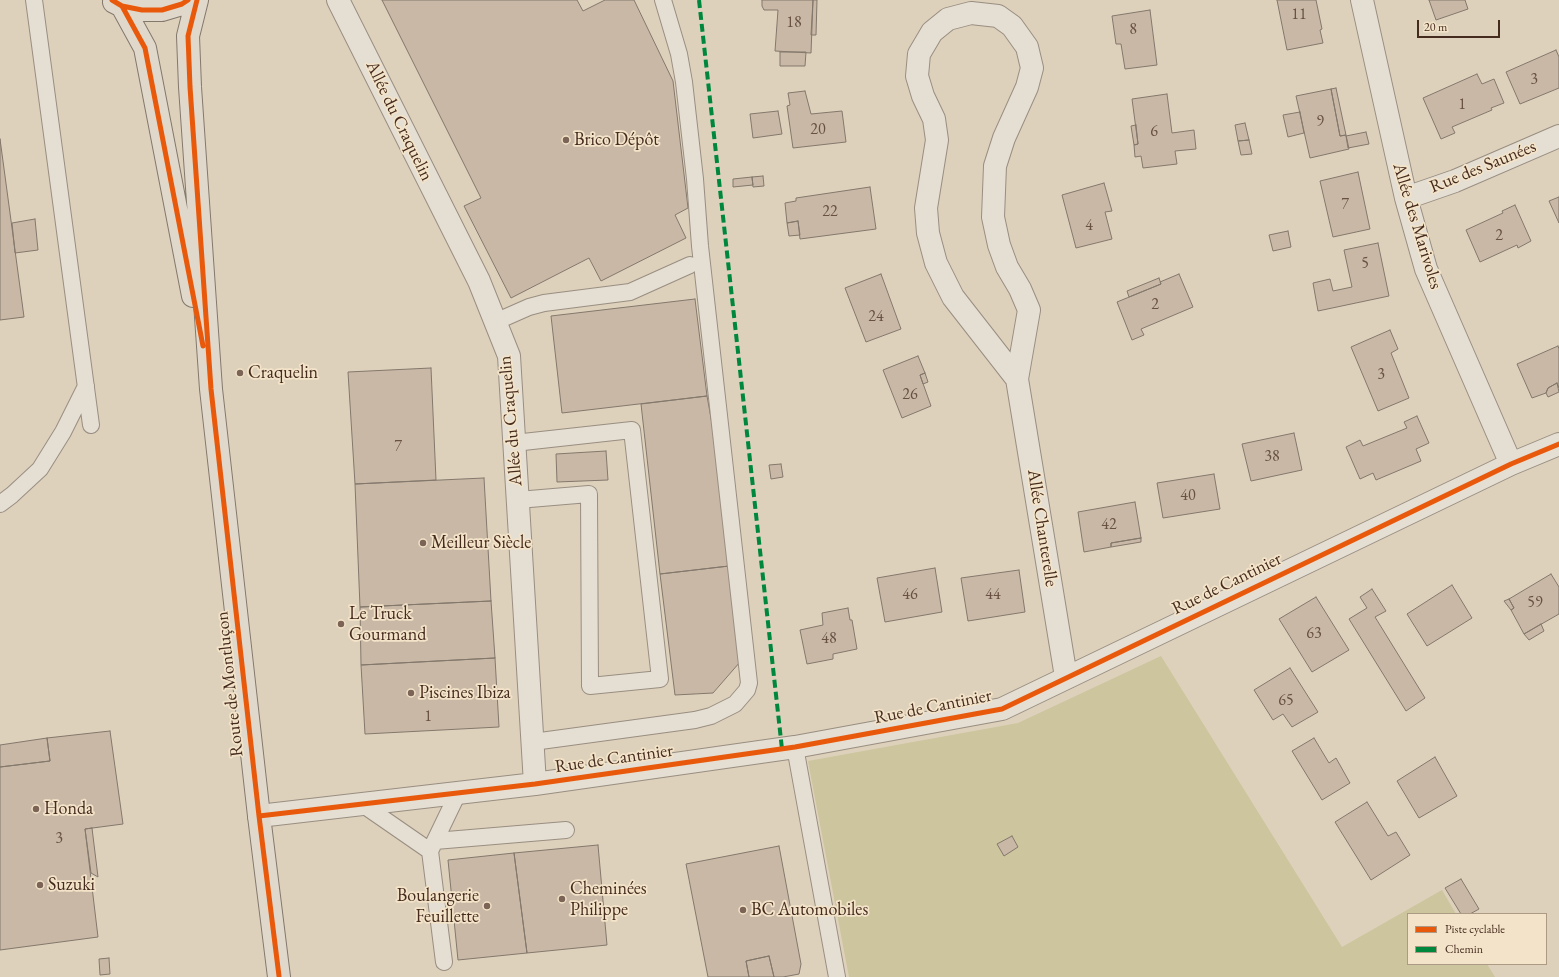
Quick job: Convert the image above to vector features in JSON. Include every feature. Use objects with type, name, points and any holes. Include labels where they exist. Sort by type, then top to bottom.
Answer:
[{"type":"main road","points":[[117,3],[142,10],[162,10],[182,4],[188,0]]},
{"type":"main road","name":"Route de Montluçon","points":[[197,0],[188,36],[190,87],[211,389],[259,816],[279,977]]},
{"type":"main road","name":"Route de Montluçon","points":[[117,3],[145,48],[211,389]]},
{"type":"street","name":"Allée du Craquelin","points":[[338,0],[479,281],[508,356],[535,784]]},
{"type":"street","name":"Allée des Marivoles","points":[[1362,0],[1406,198],[1426,269],[1511,464]]},
{"type":"street","name":"Allée Chanterelle","points":[[1017,379],[953,297],[936,263],[928,233],[926,208],[937,140],[934,119],[923,96],[917,76],[919,54],[932,32],[948,19],[971,13],[998,16],[1012,26],[1027,47],[1032,68],[1027,87],[1004,138],[995,166],[993,217],[999,245],[1007,267],[1020,289],[1029,310],[1017,379],[1066,677]]},
{"type":"street","name":"Rue des Saunées","points":[[1406,198],[1454,181],[1559,136]]},
{"type":"street","name":"Rue de Cantinier","points":[[259,816],[535,784],[795,748],[1002,709],[1511,464],[1559,444]]},
{"type":"lane","points":[[34,0],[91,425]]},
{"type":"lane","points":[[533,742],[695,720],[727,709],[742,698],[749,683],[746,646],[697,269],[700,246],[695,179],[684,82],[679,54],[662,0]]},
{"type":"lane","points":[[495,322],[529,307],[544,303],[630,292],[697,269]]},
{"type":"lane","points":[[0,504],[40,469],[63,432],[86,385]]},
{"type":"lane","points":[[514,443],[632,430],[660,679],[590,686],[589,494],[518,500]]},
{"type":"lane","points":[[795,748],[837,977]]},
{"type":"lane","points":[[444,962],[432,846],[458,793]]},
{"type":"lane","points":[[362,804],[432,846],[566,830]]},
{"type":"shaded area","points":[[1161,656],[1342,947],[1442,890],[1455,913],[1407,913],[1407,965],[1488,965],[1495,977],[849,977],[808,761],[1018,723]]},
{"type":"building","name":"Brico Dépôt","points":[[382,0],[577,0],[583,11],[605,0],[634,0],[673,81],[688,208],[675,215],[686,238],[601,281],[589,258],[511,298],[464,206],[481,198]]},
{"type":"building","points":[[762,0],[813,0],[811,53],[775,51],[778,10],[764,10]]},
{"type":"building","points":[[813,0],[817,0],[816,35],[811,35]]},
{"type":"building","points":[[1277,0],[1316,0],[1322,29],[1320,30],[1323,43],[1287,50]]},
{"type":"building","points":[[1429,0],[1465,0],[1468,9],[1436,20]]},
{"type":"building","points":[[1150,10],[1157,65],[1125,69],[1121,44],[1116,44],[1112,16]]},
{"type":"building","points":[[1556,50],[1559,57],[1559,88],[1520,104],[1506,72]]},
{"type":"building","points":[[780,52],[806,52],[805,66],[780,66]]},
{"type":"building","points":[[1477,74],[1482,84],[1494,79],[1504,103],[1491,108],[1492,110],[1452,127],[1455,133],[1441,139],[1423,98]]},
{"type":"building","points":[[1336,88],[1346,135],[1340,136],[1331,89]]},
{"type":"building","points":[[1331,89],[1340,136],[1346,135],[1349,149],[1310,158],[1296,96]]},
{"type":"building","points":[[805,91],[811,114],[842,111],[846,142],[793,148],[787,106],[790,105],[788,93]]},
{"type":"building","points":[[1167,94],[1172,133],[1194,130],[1196,149],[1175,151],[1177,164],[1143,168],[1141,156],[1135,157],[1134,145],[1138,144],[1132,99]]},
{"type":"building","points":[[778,111],[782,134],[753,138],[750,114]]},
{"type":"building","points":[[1300,112],[1304,133],[1288,137],[1283,115]]},
{"type":"building","points":[[1245,123],[1249,140],[1238,141],[1235,125]]},
{"type":"building","points":[[1136,125],[1138,144],[1134,145],[1131,126]]},
{"type":"building","points":[[1366,132],[1369,144],[1348,148],[1346,136]]},
{"type":"building","points":[[0,139],[24,317],[0,320]]},
{"type":"building","points":[[1249,140],[1252,154],[1241,155],[1238,141]]},
{"type":"building","points":[[1358,172],[1370,229],[1333,237],[1320,181]]},
{"type":"building","points":[[763,176],[764,186],[753,187],[752,177]]},
{"type":"building","points":[[752,177],[753,185],[733,187],[733,179]]},
{"type":"building","points":[[1104,183],[1112,211],[1105,212],[1112,239],[1076,248],[1062,195]]},
{"type":"building","points":[[870,187],[876,229],[800,239],[798,221],[787,223],[785,203],[796,201],[796,198]]},
{"type":"building","points":[[1559,197],[1559,223],[1549,201]]},
{"type":"building","points":[[1515,205],[1531,241],[1518,248],[1517,245],[1480,262],[1466,230],[1503,213],[1502,211]]},
{"type":"building","points":[[35,219],[38,250],[15,253],[12,223]]},
{"type":"building","points":[[798,221],[800,235],[789,236],[787,223]]},
{"type":"building","points":[[1288,231],[1291,247],[1273,251],[1269,235]]},
{"type":"building","points":[[1378,243],[1389,296],[1318,311],[1313,283],[1330,279],[1333,291],[1352,287],[1344,250]]},
{"type":"building","points":[[881,274],[901,329],[866,342],[845,288]]},
{"type":"building","points":[[1179,274],[1193,307],[1141,329],[1144,335],[1132,340],[1117,302],[1161,284],[1160,282]]},
{"type":"building","points":[[1159,278],[1161,284],[1129,297],[1127,291]]},
{"type":"building","points":[[695,299],[707,396],[562,413],[551,316]]},
{"type":"building","points":[[1390,330],[1398,349],[1391,353],[1409,398],[1378,411],[1351,347]]},
{"type":"building","points":[[1558,346],[1559,388],[1557,383],[1548,388],[1546,393],[1532,398],[1517,364]]},
{"type":"building","points":[[918,356],[925,373],[920,375],[931,406],[902,418],[883,370]]},
{"type":"building","points":[[431,368],[436,480],[355,484],[348,372]]},
{"type":"building","points":[[925,373],[928,382],[923,384],[920,375]]},
{"type":"building","points":[[1557,383],[1559,392],[1548,397],[1546,393],[1548,388]]},
{"type":"building","points":[[707,396],[713,429],[729,566],[660,574],[641,404]]},
{"type":"building","points":[[1417,416],[1429,443],[1416,449],[1421,461],[1376,480],[1373,473],[1360,479],[1346,447],[1360,440],[1363,446],[1407,428],[1404,422]]},
{"type":"building","points":[[1294,433],[1302,470],[1251,481],[1242,444]]},
{"type":"building","points":[[606,451],[608,480],[557,482],[556,454]]},
{"type":"building","points":[[781,464],[783,477],[771,479],[769,465]]},
{"type":"building","points":[[1214,474],[1220,509],[1163,518],[1157,483]]},
{"type":"building","name":"Meilleur Siècle","points":[[484,478],[491,601],[360,607],[355,484]]},
{"type":"building","points":[[1135,502],[1141,538],[1111,543],[1111,547],[1084,552],[1078,512]]},
{"type":"building","points":[[1141,538],[1141,542],[1111,547],[1111,543]]},
{"type":"building","points":[[729,566],[740,662],[713,693],[675,695],[660,574]]},
{"type":"building","points":[[935,568],[942,612],[885,622],[877,578]]},
{"type":"building","points":[[1019,570],[1025,612],[968,621],[961,578]]},
{"type":"building","points":[[1551,574],[1559,587],[1559,614],[1524,634],[1511,610],[1514,608],[1509,599]]},
{"type":"building","points":[[1452,585],[1472,618],[1427,646],[1407,614]]},
{"type":"building","points":[[1372,589],[1386,611],[1375,617],[1425,698],[1406,711],[1349,619],[1367,608],[1360,597]]},
{"type":"building","points":[[1316,597],[1349,650],[1312,672],[1279,619]]},
{"type":"building","points":[[1509,599],[1514,608],[1511,610],[1504,601]]},
{"type":"building","points":[[491,601],[495,658],[361,665],[360,607]]},
{"type":"building","points":[[848,608],[850,620],[852,620],[857,649],[833,654],[833,659],[807,664],[800,630],[823,625],[822,613]]},
{"type":"building","points":[[1541,624],[1544,631],[1529,640],[1524,634]]},
{"type":"building","points":[[495,658],[499,727],[365,734],[361,665]]},
{"type":"building","points":[[1290,668],[1318,712],[1292,727],[1283,714],[1273,720],[1254,690]]},
{"type":"building","points":[[110,731],[123,824],[85,829],[98,937],[0,950],[0,767],[50,761],[47,738]]},
{"type":"building","points":[[47,738],[50,761],[0,767],[0,745]]},
{"type":"building","points":[[1314,738],[1329,763],[1336,758],[1350,783],[1322,800],[1292,751]]},
{"type":"building","points":[[1435,757],[1457,796],[1419,818],[1397,781]]},
{"type":"building","points":[[1367,802],[1388,836],[1396,832],[1410,855],[1371,880],[1335,822]]},
{"type":"building","points":[[92,828],[98,877],[91,873],[85,829]]},
{"type":"building","points":[[1012,836],[1018,847],[1004,856],[997,844]]},
{"type":"building","name":"Cheminées Philippe","points":[[598,845],[607,945],[527,953],[514,853]]},
{"type":"building","name":"BC Automobiles","points":[[779,846],[801,964],[799,974],[774,977],[769,956],[746,961],[749,977],[708,977],[686,864]]},
{"type":"building","name":"Boulangerie Feuillette","points":[[514,853],[527,953],[458,960],[448,860]]},
{"type":"building","points":[[1461,879],[1479,909],[1472,913],[1460,913],[1445,888]]},
{"type":"building","points":[[769,956],[774,977],[749,977],[746,961]]},
{"type":"building","points":[[109,958],[110,974],[100,975],[99,959]]},
{"type":"marked path","points":[[699,0],[782,749]]},
{"type":"cycle path","points":[[112,0],[122,6],[142,10],[162,10],[182,4],[188,0]]},
{"type":"cycle path","points":[[197,0],[188,36],[190,87],[211,389],[259,816],[279,976]]},
{"type":"cycle path","points":[[122,6],[145,48],[203,346]]},
{"type":"cycle path","points":[[259,816],[535,784],[795,747],[1002,709],[1511,464],[1559,444]]},
{"type":"place","name":"Brico Dépôt","points":[[566,140]]},
{"type":"place","name":"Craquelin","points":[[240,373]]},
{"type":"place","name":"Meilleur Siècle","points":[[423,543]]},
{"type":"place","name":"Le Truck Gourmand","points":[[341,624]]},
{"type":"place","name":"Piscines Ibiza","points":[[411,693]]},
{"type":"place","name":"Honda","points":[[36,809]]},
{"type":"place","name":"Suzuki","points":[[40,885]]},
{"type":"place","name":"Cheminées Philippe","points":[[562,899]]},
{"type":"place","name":"Boulangerie Feuillette","points":[[487,906]]},
{"type":"place","name":"BC Automobiles","points":[[743,910]]}]
